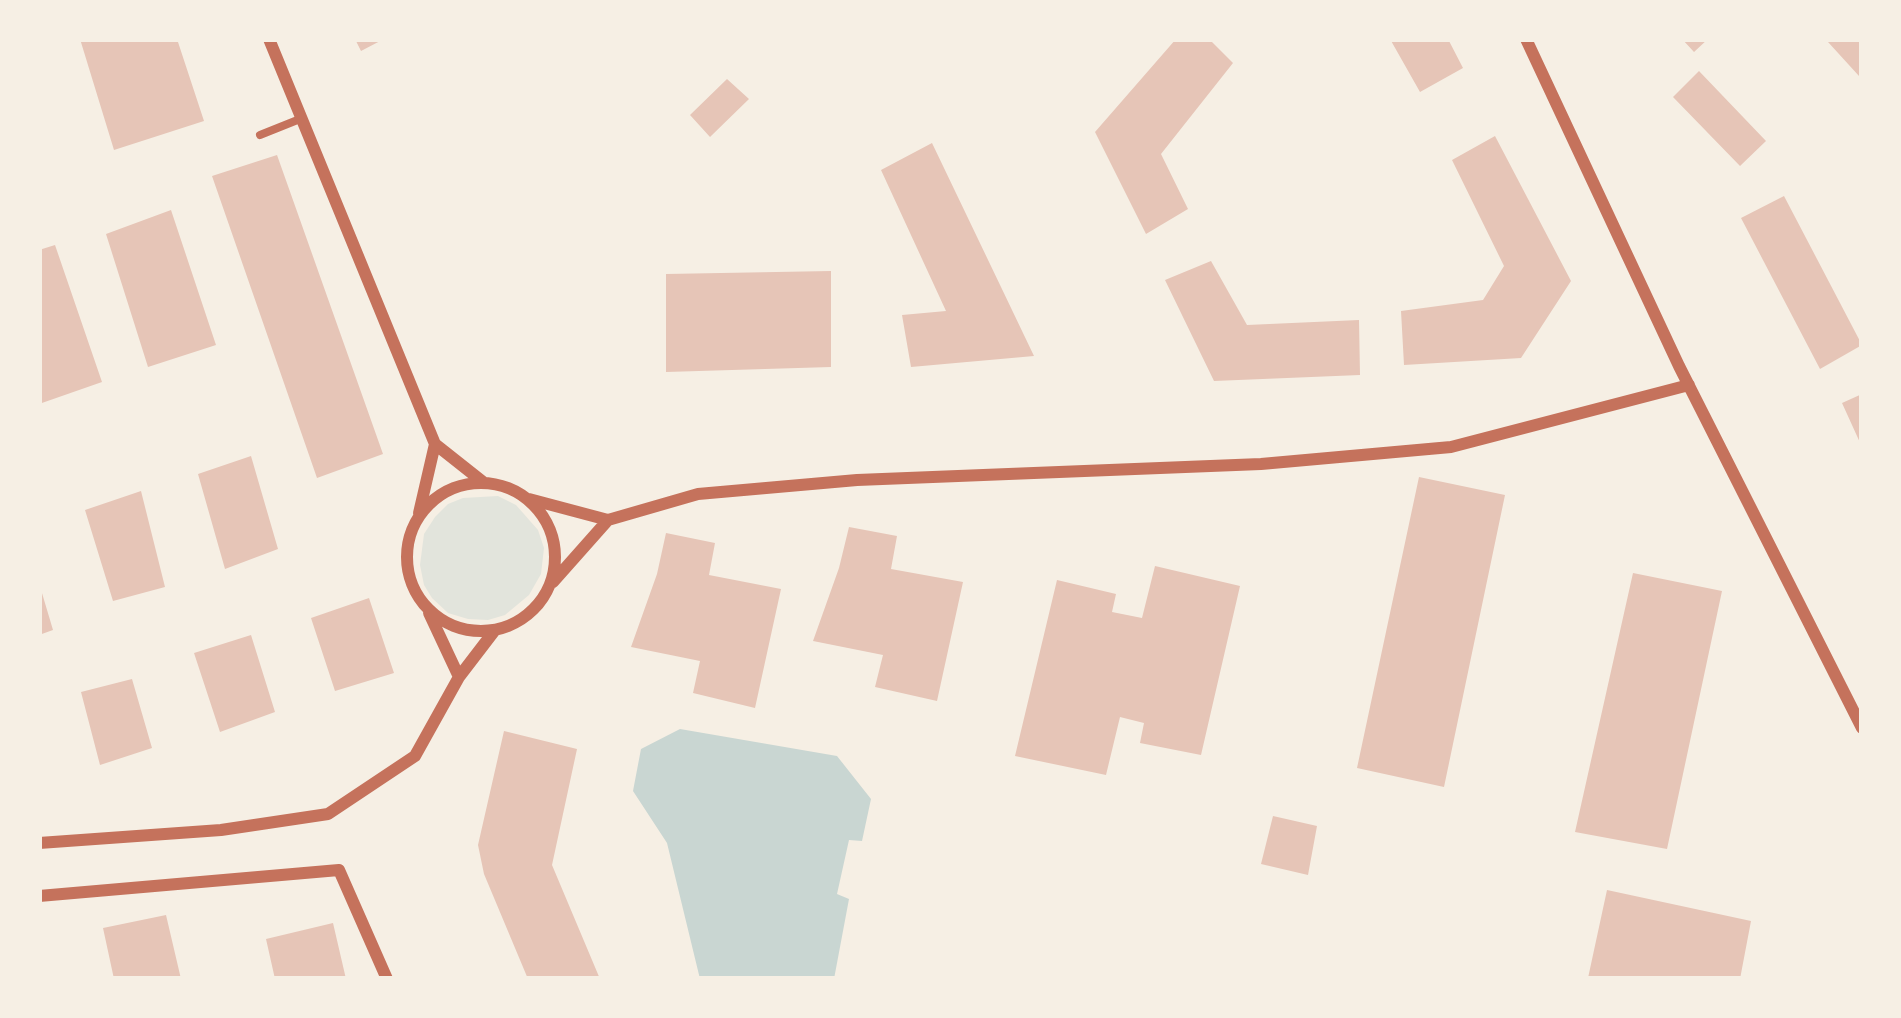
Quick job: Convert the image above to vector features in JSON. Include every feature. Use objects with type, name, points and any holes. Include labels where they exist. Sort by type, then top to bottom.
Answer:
[{"type":"street","points":[[269,39],[435,444],[483,482]]},
{"type":"street","points":[[1526,39],[1689,385],[1862,728]]},
{"type":"street","points":[[419,515],[436,497],[458,485],[483,482],[608,520],[698,494],[857,480],[1261,464],[1451,447],[1689,385]]},
{"type":"street","points":[[435,444],[419,515],[408,538],[406,563],[412,587],[459,677]]},
{"type":"street","points":[[529,499],[554,539],[549,586]]},
{"type":"street","points":[[426,608],[446,623],[470,631],[495,630],[518,622],[608,520]]},
{"type":"street","points":[[39,842],[221,830],[328,814],[415,756],[459,677],[495,630]]},
{"type":"street","points":[[39,896],[339,870],[387,979]]},
{"type":"lane","points":[[260,135],[302,118]]},
{"type":"shaded area","points":[[498,496],[516,505],[538,530],[544,548],[541,574],[529,595],[505,615],[488,620],[448,613],[424,585],[420,565],[424,534],[448,504]]},
{"type":"shaded area","points":[[680,729],[837,756],[871,799],[862,841],[849,840],[837,894],[849,899],[834,979],[700,979],[667,843],[633,791],[641,749]]},
{"type":"building","points":[[80,39],[177,39],[204,121],[114,150]]},
{"type":"building","points":[[355,39],[384,39],[361,51]]},
{"type":"building","points":[[1176,39],[1209,39],[1233,63],[1161,154],[1188,209],[1146,234],[1095,132]]},
{"type":"building","points":[[1390,39],[1448,39],[1463,68],[1420,92]]},
{"type":"building","points":[[1682,39],[1708,39],[1694,52]]},
{"type":"building","points":[[1862,39],[1859,76],[1828,42]]},
{"type":"building","points":[[1699,71],[1766,141],[1740,166],[1673,97]]},
{"type":"building","points":[[727,79],[749,99],[710,137],[690,115]]},
{"type":"building","points":[[1495,136],[1571,281],[1521,358],[1404,365],[1401,311],[1483,300],[1504,266],[1452,160]]},
{"type":"building","points":[[932,143],[1034,356],[911,367],[902,315],[946,311],[881,170]]},
{"type":"building","points":[[277,155],[383,454],[317,478],[212,176]]},
{"type":"building","points":[[1784,196],[1862,345],[1820,369],[1741,218]]},
{"type":"building","points":[[171,210],[216,345],[148,367],[106,234]]},
{"type":"building","points":[[55,245],[102,382],[39,404],[39,250]]},
{"type":"building","points":[[1211,261],[1247,325],[1359,320],[1360,375],[1214,381],[1165,280]]},
{"type":"building","points":[[831,271],[831,367],[666,372],[666,274]]},
{"type":"building","points":[[1862,394],[1862,447],[1842,403]]},
{"type":"building","points":[[251,456],[278,549],[225,569],[198,474]]},
{"type":"building","points":[[1419,477],[1505,495],[1444,787],[1357,768]]},
{"type":"building","points":[[141,491],[165,587],[113,601],[85,510]]},
{"type":"building","points":[[849,527],[897,536],[891,569],[963,582],[937,701],[875,687],[883,655],[813,641]]},
{"type":"building","points":[[666,533],[715,543],[709,575],[781,589],[755,708],[693,693],[700,661],[631,647]]},
{"type":"building","points":[[1155,566],[1240,586],[1201,755],[1140,743],[1144,723],[1120,717],[1106,775],[1015,756],[1057,580],[1116,594],[1112,612],[1142,618]]},
{"type":"building","points":[[1633,573],[1722,591],[1667,849],[1575,832]]},
{"type":"building","points":[[39,583],[53,630],[39,635]]},
{"type":"building","points":[[369,598],[394,673],[335,691],[311,618]]},
{"type":"building","points":[[251,635],[275,712],[220,732],[194,653]]},
{"type":"building","points":[[132,679],[152,748],[100,765],[81,692]]},
{"type":"building","points":[[504,731],[577,749],[552,865],[600,979],[528,979],[484,874],[478,845]]},
{"type":"building","points":[[1273,816],[1317,826],[1308,875],[1261,864]]},
{"type":"building","points":[[1607,890],[1751,921],[1740,979],[1588,978]]},
{"type":"building","points":[[166,915],[181,979],[114,979],[103,928]]},
{"type":"building","points":[[333,923],[346,979],[275,979],[266,939]]}]
